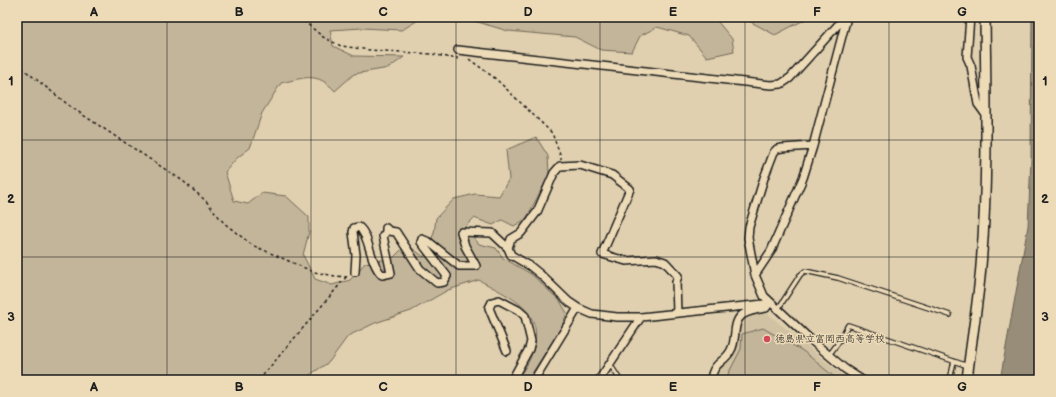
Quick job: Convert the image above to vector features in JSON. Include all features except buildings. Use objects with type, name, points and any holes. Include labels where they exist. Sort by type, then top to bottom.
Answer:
[{"type":"street","points":[[458,50],[770,85],[781,84],[790,78],[846,17]]},
{"type":"street","points":[[755,275],[774,244],[803,178],[813,146],[846,17]]},
{"type":"street","points":[[970,17],[967,57],[971,66],[978,104],[986,115]]},
{"type":"street","points":[[967,380],[974,333],[981,266],[984,208],[986,115],[985,17]]},
{"type":"street","points":[[813,146],[782,148],[777,149],[774,152],[764,178],[749,227],[748,238],[755,275],[764,296],[770,304],[778,309],[845,369],[862,380]]},
{"type":"street","points":[[508,248],[512,239],[521,233],[537,212],[554,173],[560,166],[580,165],[612,176],[630,189],[602,254],[626,262],[656,259],[665,262],[678,276],[676,282],[677,313]]},
{"type":"street","points":[[355,269],[356,255],[353,232],[354,228],[359,227],[363,230],[372,259],[377,270],[382,275],[391,273],[383,236],[386,232],[386,228],[389,231],[396,232],[420,269],[437,282],[444,282],[447,276],[420,242],[422,239],[429,242],[459,266],[476,266],[465,246],[461,232],[492,233],[508,248],[511,255],[542,275],[569,302],[592,314],[617,317],[641,317],[770,304]]},
{"type":"street","points":[[507,351],[489,308],[492,302],[499,300],[518,310],[525,316],[531,341],[529,349],[512,380]]},
{"type":"street","points":[[710,380],[712,370],[731,352],[734,343],[736,322],[742,315],[766,308],[770,304]]},
{"type":"street","points":[[534,380],[578,308]]},
{"type":"street","points":[[599,380],[641,317]]},
{"type":"lane","points":[[778,309],[800,275],[805,271],[838,278],[950,315]]},
{"type":"lane","points":[[829,355],[848,325],[968,366]]},
{"type":"lane","points":[[950,380],[954,361]]},
{"type":"lane","points":[[609,364],[620,380]]},
{"type":"path","points":[[299,17],[323,37],[341,46],[370,50],[432,54],[457,59],[458,50]]},
{"type":"path","points":[[458,50],[496,79],[552,133],[561,157],[560,166]]},
{"type":"path","points":[[17,64],[72,107],[183,181],[206,201],[224,223],[252,245],[314,272],[346,277],[355,269]]},
{"type":"path","points":[[258,380],[346,277],[355,269]]},
{"type":"shaded area","points":[[17,17],[423,17],[402,30],[362,28],[330,30],[333,46],[354,56],[404,57],[389,68],[354,74],[335,91],[316,78],[303,78],[281,83],[262,113],[250,148],[237,158],[225,172],[234,201],[248,204],[262,193],[286,196],[309,217],[309,232],[303,255],[315,279],[332,285],[350,280],[365,263],[393,258],[404,247],[412,248],[424,257],[434,233],[436,218],[454,199],[475,194],[499,196],[509,179],[506,150],[536,137],[548,156],[549,175],[526,219],[514,226],[502,220],[493,225],[474,218],[465,227],[479,244],[496,248],[503,258],[531,274],[560,301],[567,313],[562,326],[528,380],[516,380],[530,359],[535,341],[535,328],[531,317],[524,308],[514,300],[479,280],[448,290],[411,311],[375,323],[348,336],[329,362],[302,380],[17,380]]},
{"type":"shaded area","points":[[461,17],[721,17],[718,22],[732,39],[734,51],[707,57],[689,36],[657,27],[640,36],[632,52],[601,50],[575,37],[508,31]]},
{"type":"shaded area","points":[[747,17],[806,17],[806,19],[775,35],[751,22]]},
{"type":"shaded area","points":[[1032,17],[1039,17],[1039,380],[1000,380],[1028,226],[1031,160]]},
{"type":"shaded area","name":"徳島県立富岡西高等学校","points":[[767,313],[848,380],[716,380],[723,364],[733,355],[736,347],[737,330],[744,318]]},
{"type":"shaded area","name":"徳島県立富岡西高等学校","points":[[763,328],[803,351],[838,380],[725,380],[741,349],[742,334]]},
{"type":"place","name":"徳島県立富岡西高等学校","points":[[767,339]]}]
